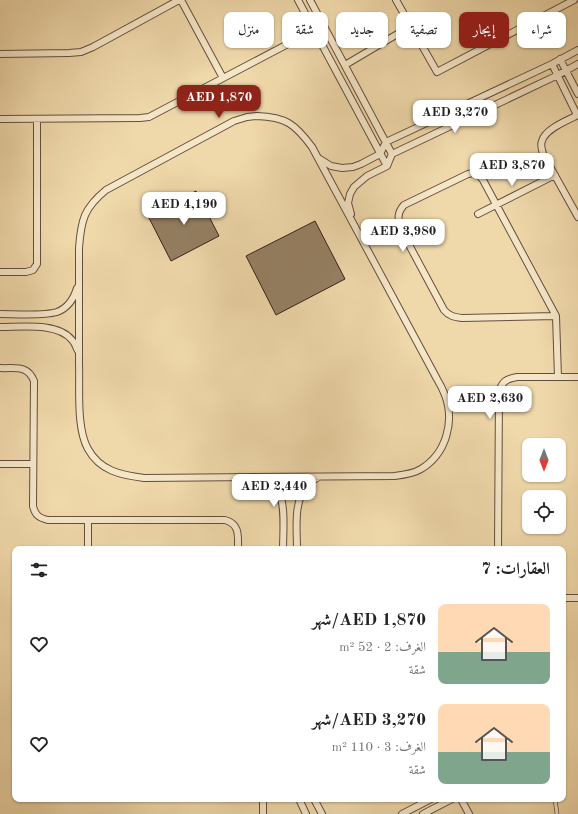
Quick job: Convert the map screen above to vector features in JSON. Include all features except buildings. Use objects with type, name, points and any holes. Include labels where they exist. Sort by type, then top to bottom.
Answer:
[{"type":"street","points":[[0,54],[81,52],[180,0],[223,78]]},
{"type":"street","points":[[298,0],[304,12]]},
{"type":"street","points":[[310,0],[317,12]]},
{"type":"street","points":[[396,0],[403,12]]},
{"type":"street","points":[[423,48],[437,72],[574,0]]},
{"type":"street","points":[[328,33],[392,154]]},
{"type":"street","points":[[345,65],[396,35]]},
{"type":"street","points":[[0,119],[149,117],[282,47]]},
{"type":"street","points":[[324,48],[386,166]]},
{"type":"street","points":[[319,159],[331,166],[342,168],[353,167],[361,164],[380,154],[386,142],[552,64],[578,50]]},
{"type":"street","points":[[560,59],[578,94]]},
{"type":"street","points":[[552,64],[578,115],[545,134],[541,145],[543,154],[578,218]]},
{"type":"street","points":[[352,221],[348,203],[350,194],[354,187],[368,176],[386,166],[392,154],[578,64]]},
{"type":"street","points":[[257,116],[280,118],[296,128],[309,142],[352,221],[446,396],[449,415],[449,429],[439,452],[431,461],[410,474],[394,476],[144,478],[128,476],[116,472],[103,466],[95,459],[87,448],[80,422],[78,248],[82,222],[85,214],[96,198],[106,190],[234,121],[257,116]]},
{"type":"street","points":[[0,272],[26,272],[33,270],[37,264],[37,118]]},
{"type":"street","points":[[556,316],[462,318],[448,315],[400,228],[398,220],[400,210],[404,205],[468,174],[478,174],[483,180],[556,316],[558,377]]},
{"type":"street","points":[[478,214],[555,175]]},
{"type":"street","points":[[0,314],[43,314],[58,312],[74,297],[79,285]]},
{"type":"street","points":[[0,327],[43,327],[56,329],[73,340],[79,353]]},
{"type":"street","points":[[0,368],[23,369],[28,372],[34,381],[33,506],[37,516],[48,520],[225,520],[235,526],[237,530],[238,546]]},
{"type":"street","points":[[498,546],[499,391],[501,385],[504,381],[517,377],[578,377]]},
{"type":"street","points":[[0,464],[33,464]]},
{"type":"street","points":[[297,546],[298,502],[301,494],[309,483],[320,476]]},
{"type":"street","points":[[247,477],[264,481],[278,492],[282,504],[283,546]]},
{"type":"street","points":[[88,520],[88,546]]},
{"type":"street","points":[[566,598],[578,598]]},
{"type":"street","points":[[263,802],[263,814]]},
{"type":"street","points":[[300,802],[306,814]]},
{"type":"street","points":[[316,802],[322,814]]},
{"type":"street","points":[[402,814],[424,802]]},
{"type":"street","points":[[429,802],[432,809]]},
{"type":"street","points":[[423,814],[446,802]]},
{"type":"street","points":[[463,802],[469,814]]},
{"type":"lane","points":[[555,802],[557,814]]}]
